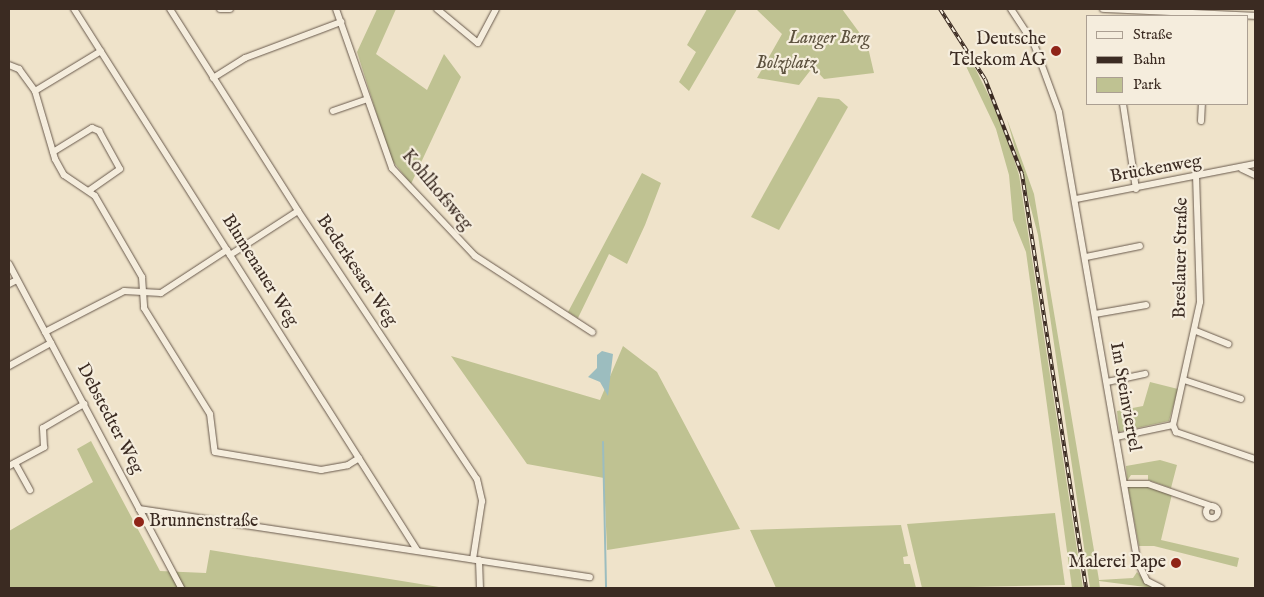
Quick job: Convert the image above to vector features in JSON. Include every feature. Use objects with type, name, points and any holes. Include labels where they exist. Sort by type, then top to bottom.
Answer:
[{"type":"street","name":"Blumenauer Weg","points":[[74,9],[417,550]]},
{"type":"street","name":"Bederkesaer Weg","points":[[170,9],[298,212],[477,480],[482,501],[476,559],[480,588]]},
{"type":"street","points":[[221,10],[230,9]]},
{"type":"street","name":"Kohlhofsweg","points":[[336,9],[392,168],[462,245],[592,332]]},
{"type":"street","points":[[438,9],[478,43],[496,9]]},
{"type":"street","name":"Im Steinviertel","points":[[1011,9],[1046,73],[1076,199],[1140,570],[1146,581],[1161,588]]},
{"type":"street","points":[[1103,9],[1200,15]]},
{"type":"street","points":[[213,78],[245,58],[341,22]]},
{"type":"street","points":[[35,92],[101,51]]},
{"type":"street","points":[[9,65],[19,69],[35,92],[52,152],[64,175],[89,191],[142,277],[144,308],[210,414],[217,455],[321,470],[348,466],[359,458]]},
{"type":"street","points":[[333,111],[367,99]]},
{"type":"street","points":[[1123,105],[1136,189]]},
{"type":"street","points":[[1201,121],[1202,105]]},
{"type":"street","points":[[52,152],[92,128],[99,131],[120,169],[89,191]]},
{"type":"street","name":"Brückenweg","points":[[1076,199],[1196,178],[1242,169],[1255,164]]},
{"type":"street","points":[[1242,169],[1255,175]]},
{"type":"street","name":"Breslauer Straße","points":[[1173,426],[1196,331],[1200,302],[1196,178]]},
{"type":"street","points":[[45,332],[124,291],[142,295],[162,293],[298,212]]},
{"type":"street","points":[[1086,257],[1140,246]]},
{"type":"street","name":"Debstedter Weg","points":[[9,264],[181,588]]},
{"type":"street","points":[[9,284],[17,280]]},
{"type":"street","points":[[1095,314],[1146,305]]},
{"type":"street","points":[[1196,331],[1229,344]]},
{"type":"street","points":[[9,366],[51,343]]},
{"type":"street","points":[[1107,382],[1145,374]]},
{"type":"street","points":[[1184,380],[1241,399]]},
{"type":"street","points":[[30,490],[12,464],[44,447],[43,428],[84,404]]},
{"type":"street","points":[[1116,437],[1173,426],[1176,432],[1255,459]]},
{"type":"street","points":[[1124,484],[1148,484],[1214,506]]},
{"type":"street","points":[[139,509],[590,577]]},
{"type":"green space","points":[[377,9],[396,9],[376,54],[427,90],[444,54],[461,77],[411,184],[391,159],[357,52]]},
{"type":"green space","points":[[707,9],[737,9],[689,91],[679,82],[696,52],[687,45]]},
{"type":"green space","name":"Langer Berg","points":[[756,9],[842,9],[867,43],[874,73],[824,79],[813,67],[799,85],[757,78],[782,34]]},
{"type":"green space","points":[[970,58],[1002,122],[1019,175],[1083,588],[1072,588],[1026,252],[1013,220],[1009,175],[996,129],[964,62]]},
{"type":"green space","points":[[818,97],[839,99],[848,107],[779,230],[751,217]]},
{"type":"green space","points":[[1007,119],[1034,194],[1099,580],[1133,578],[1137,572],[1153,588],[1099,581],[1100,588],[1090,588],[1038,235]]},
{"type":"green space","points":[[642,173],[661,183],[645,225],[627,264],[609,254],[578,318],[568,312]]},
{"type":"green space","points":[[623,346],[657,372],[740,529],[607,550],[604,478],[527,464],[451,356],[600,400]]},
{"type":"green space","points":[[1150,382],[1178,389],[1169,421],[1119,432],[1117,411],[1143,406]]},
{"type":"green space","points":[[91,441],[160,571],[206,573],[210,550],[445,588],[9,588],[9,531],[93,482],[77,449]]},
{"type":"green space","points":[[1160,460],[1177,465],[1171,488],[1148,480],[1148,475],[1131,475],[1127,481],[1126,466]]},
{"type":"green space","points":[[1148,486],[1172,494],[1161,540],[1239,558],[1237,567],[1154,546],[1139,546],[1128,487]]},
{"type":"green space","points":[[1055,513],[1065,585],[922,588],[907,524]]},
{"type":"green space","points":[[901,525],[908,556],[903,557],[904,564],[910,564],[916,588],[776,588],[750,530]]},
{"type":"water","points":[[602,351],[613,354],[608,396],[600,382],[588,377],[597,368],[597,355]]},
{"type":"waterway","points":[[603,442],[606,588]]},
{"type":"railway","points":[[940,9],[985,79],[1022,174],[1086,588]]},
{"type":"place","name":"Deutsche Telekom AG","points":[[1056,51]]},
{"type":"place","name":"Brunnenstraße","points":[[139,522]]},
{"type":"place","name":"Malerei Pape","points":[[1176,563]]},
{"type":"park label","name":"Bolzplatz","points":[[786,64]]}]
